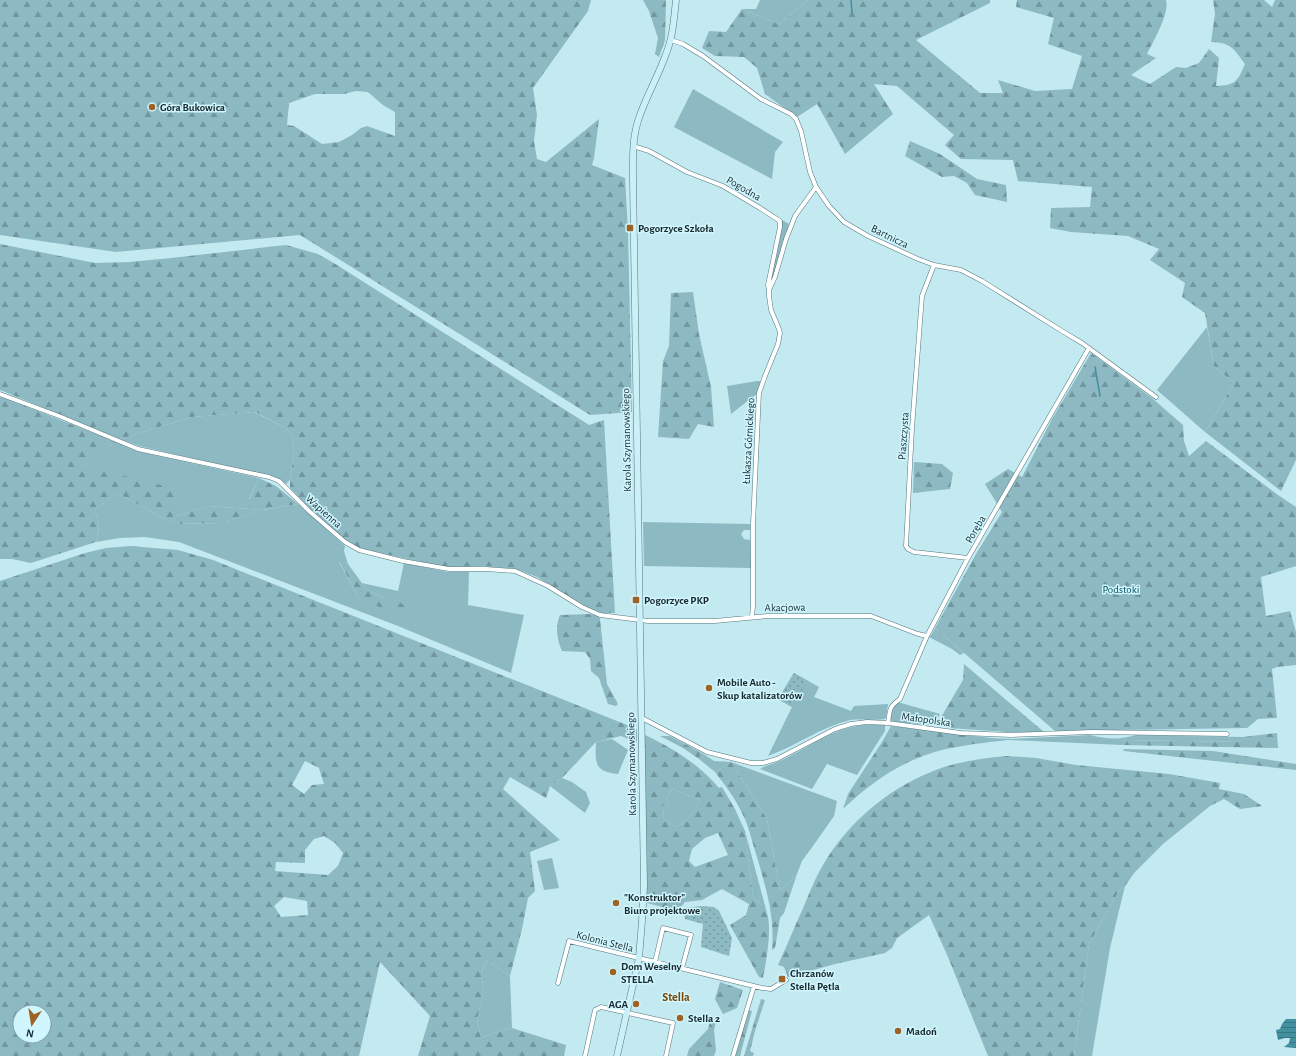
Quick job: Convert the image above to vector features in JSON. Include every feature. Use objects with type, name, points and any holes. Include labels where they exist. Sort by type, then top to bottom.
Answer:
[{"type":"street","name":"Karola Szymanowskiego","points":[[617,1056],[639,958],[644,886],[633,146],[637,123],[671,40],[676,0]]},
{"type":"street","name":"Bartnicza","points":[[671,40],[682,44],[703,56],[761,99],[791,114],[796,119],[801,131],[810,172],[816,187],[829,206],[844,222],[890,247],[918,259],[934,265],[961,270],[970,274],[1082,343],[1156,397]]},
{"type":"street","name":"Pogodna","points":[[633,146],[649,151],[687,172],[723,186],[780,221],[768,285],[769,290]]},
{"type":"street","name":"Łukasza Górnickiego","points":[[752,617],[754,606],[754,485],[759,393],[778,344],[780,333],[771,310],[769,290],[775,277],[786,239],[795,216],[816,187]]},
{"type":"street","name":"Piaszczysta","points":[[934,265],[922,296],[912,428],[906,546],[914,552],[968,558]]},
{"type":"street","name":"Poręba","points":[[888,722],[890,708],[900,699],[927,636],[968,558],[1089,348]]},
{"type":"street","name":"Wapienna","points":[[0,394],[97,431],[138,449],[268,477],[279,481],[309,511],[345,542],[359,550],[403,561],[449,569],[516,571],[548,586],[582,607],[600,615],[639,619]]},
{"type":"street","name":"Akacjowa","points":[[639,619],[648,621],[715,621],[779,615],[871,616],[923,636],[927,636]]},
{"type":"street","name":"Małopolska","points":[[641,719],[644,719],[707,752],[751,763],[763,763],[777,759],[835,729],[851,724],[866,722],[888,722],[960,733],[1011,735],[1092,732],[1227,734]]},
{"type":"street","points":[[654,962],[663,928],[691,935],[682,968]]},
{"type":"street","name":"Kolonia Stella","points":[[558,983],[569,941],[754,986],[771,989],[786,980]]},
{"type":"street","points":[[733,1056],[754,986]]},
{"type":"street","points":[[585,1056],[595,1010],[601,1007],[673,1023],[666,1056]]},
{"type":"green space","points":[[0,0],[591,0],[588,11],[533,88],[537,115],[534,141],[537,159],[546,162],[599,119],[592,165],[625,178],[628,231],[632,412],[590,415],[300,235],[116,252],[0,235]],"holes":[[[356,91],[368,92],[383,105],[395,112],[395,136],[367,126],[361,128],[339,142],[322,144],[294,126],[287,125],[289,103],[315,94],[344,94]]]},
{"type":"green space","points":[[643,0],[666,0],[665,40],[659,57],[655,54],[658,38],[649,11]]},
{"type":"green space","points":[[760,0],[808,0],[779,24],[742,9],[756,9]]},
{"type":"green space","points":[[808,0],[990,0],[990,3],[916,40],[980,93],[1003,93],[998,80],[1035,91],[1072,89],[1082,56],[1048,44],[1054,18],[1016,7],[1017,0],[1166,0],[1166,12],[1157,35],[1147,54],[1156,58],[1131,75],[1150,84],[1176,67],[1186,68],[1199,63],[1209,49],[1219,58],[1216,86],[1228,85],[1238,79],[1245,64],[1238,54],[1228,45],[1211,42],[1215,14],[1213,0],[1264,0],[1272,7],[1275,0],[1296,0],[1296,460],[1281,491],[1205,432],[1234,383],[1214,366],[1205,313],[1182,297],[1185,283],[1150,260],[1159,249],[1128,236],[1071,232],[1050,228],[1051,208],[1090,207],[1092,187],[1018,181],[1013,160],[961,159],[945,145],[954,135],[897,86],[874,84],[893,114],[845,154],[817,104],[797,117],[765,94],[757,68],[744,57],[715,56],[702,48],[709,31],[726,32],[742,9],[779,24]]},
{"type":"green space","points":[[693,89],[783,142],[775,152],[772,179],[674,127]]},
{"type":"green space","points":[[910,141],[940,154],[977,179],[1006,185],[1007,202],[975,195],[967,183],[954,176],[942,177],[905,156]]},
{"type":"green space","points":[[782,220],[789,224],[770,284]]},
{"type":"green space","points":[[0,244],[95,263],[129,262],[286,245],[318,254],[589,425],[604,420],[615,613],[600,613],[585,607],[537,577],[516,569],[484,566],[448,567],[359,548],[346,541],[309,508],[290,488],[294,454],[293,438],[286,428],[255,412],[192,417],[120,439],[0,390]]},
{"type":"green space","points":[[693,292],[699,334],[711,387],[714,427],[698,424],[689,439],[658,437],[663,361],[669,346],[671,293]]},
{"type":"green space","points":[[1207,327],[1214,366],[1234,383],[1205,432],[1157,390]]},
{"type":"green space","name":"Podstoki","points":[[1091,353],[1152,398],[1183,425],[1184,441],[1189,456],[1206,441],[1296,507],[1296,566],[1261,577],[1266,616],[1290,611],[1296,632],[1296,665],[1272,669],[1277,718],[1258,719],[1247,728],[1055,731],[935,628],[976,554],[1002,512],[985,484],[1008,469],[1022,477],[1052,419]]},
{"type":"green space","points":[[760,381],[761,383],[758,393],[731,414],[727,386]]},
{"type":"green space","points":[[0,396],[116,442],[84,466],[181,490],[176,516],[208,506],[262,510],[222,523],[174,524],[117,493],[95,510],[99,527],[96,542],[31,563],[12,559],[0,559]]},
{"type":"green space","points":[[254,412],[286,428],[293,438],[294,454],[290,480],[286,484],[269,476],[139,446],[120,439],[192,417]]},
{"type":"green space","points":[[116,442],[136,451],[259,478],[249,499],[263,510],[298,504],[345,546],[344,551],[348,564],[339,562],[359,598],[385,599],[367,590],[362,583],[398,591],[404,563],[448,572],[469,572],[468,605],[524,615],[511,673],[398,626],[179,542],[145,537],[120,538],[96,542],[99,527],[95,510],[117,493],[174,524],[222,523],[261,510],[208,506],[176,516],[83,466]]},
{"type":"green space","points":[[914,462],[942,464],[953,473],[950,489],[913,493]]},
{"type":"green space","points":[[259,478],[276,486],[298,504],[262,510],[249,500]]},
{"type":"green space","points":[[643,522],[750,524],[750,530],[744,530],[741,534],[744,539],[750,540],[751,568],[644,566]]},
{"type":"green space","points":[[130,546],[178,550],[213,560],[637,729],[637,742],[621,736],[596,742],[562,778],[550,786],[546,798],[510,777],[503,789],[560,840],[530,852],[535,891],[528,898],[510,976],[486,960],[481,975],[484,990],[477,1020],[481,1037],[512,1028],[566,1045],[564,1056],[418,1056],[430,1016],[380,962],[359,1056],[0,1056],[0,581],[85,553],[106,548]],"holes":[[[305,761],[319,768],[324,784],[312,785],[304,794],[292,785]],[[324,836],[335,843],[343,853],[338,866],[328,875],[275,871],[276,862],[305,863],[305,850],[314,839]],[[284,897],[307,901],[308,915],[281,917],[274,906]]]},
{"type":"green space","points":[[339,561],[348,564],[367,590],[385,599],[391,597],[409,608],[409,615],[402,617],[359,598]]},
{"type":"green space","points":[[590,614],[599,616],[600,619],[607,684],[618,704],[616,706],[608,704],[599,678],[591,671],[590,659],[585,652],[562,651],[559,642],[557,628],[560,615]]},
{"type":"green space","points":[[935,628],[964,653],[960,655],[929,637]]},
{"type":"green space","points":[[964,664],[1044,732],[1007,732],[949,728],[940,719],[963,680]]},
{"type":"green space","points":[[794,673],[819,687],[814,697],[851,711],[854,706],[888,704],[886,718],[880,720],[850,720],[839,723],[768,756],[792,707],[778,699]]},
{"type":"green space","points":[[794,673],[808,681],[792,707],[778,699]]},
{"type":"green space","points":[[898,703],[940,714],[934,725],[892,722],[890,719],[891,712]]},
{"type":"green space","points":[[861,725],[885,725],[885,731],[857,775],[827,764],[812,789],[760,769],[780,761],[836,732]]},
{"type":"green space","points":[[891,726],[991,738],[990,742],[931,753],[901,766],[880,778],[843,809],[848,794]]},
{"type":"green space","points":[[1277,733],[1278,748],[1122,745],[1125,740],[1243,742],[1243,737]]},
{"type":"green space","points":[[643,734],[684,757],[702,771],[719,788],[722,787],[735,809],[745,831],[753,897],[766,911],[768,917],[769,934],[763,978],[759,977],[730,925],[746,915],[749,904],[722,889],[702,900],[685,902],[678,911],[647,903]],"holes":[[[672,789],[700,800],[687,821],[676,827],[664,820],[663,806]],[[718,833],[728,855],[695,867],[689,861],[692,849],[705,838]]]},
{"type":"green space","points":[[1090,735],[1113,738],[1124,738],[1136,735],[1243,737],[1243,742],[1125,740],[1122,745],[1008,740],[990,742],[991,738],[1011,739]]},
{"type":"green space","points":[[660,736],[670,736],[702,753],[699,759],[683,748]]},
{"type":"green space","points":[[612,739],[628,750],[618,774],[604,771],[600,768],[596,760],[596,742]]},
{"type":"green space","points":[[1123,749],[1213,751],[1296,764],[1296,770],[1124,751]]},
{"type":"green space","points":[[702,753],[714,761],[731,762],[715,772],[699,759]]},
{"type":"green space","points":[[1007,756],[1036,758],[1076,765],[1169,774],[1220,783],[1219,789],[1244,794],[1262,806],[1240,809],[1224,799],[1210,806],[1163,844],[1135,872],[1125,886],[1119,891],[1089,944],[1074,1056],[988,1056],[948,957],[929,915],[897,938],[892,948],[885,953],[835,964],[788,977],[784,967],[778,965],[815,880],[834,848],[860,818],[891,793],[926,774],[959,763]]},
{"type":"green space","points":[[731,762],[837,801],[834,816],[802,861],[797,874],[780,891],[767,819]]},
{"type":"green space","points":[[731,762],[767,819],[780,891],[797,874],[784,913],[780,918],[775,948],[772,950],[773,938],[769,903],[749,829],[736,802],[715,772]]},
{"type":"green space","points":[[562,778],[572,782],[586,792],[590,803],[585,813],[550,786]]},
{"type":"green space","points":[[672,789],[700,800],[687,821],[676,827],[664,820],[663,806]]},
{"type":"green space","points":[[745,831],[767,913],[759,902],[753,897]]},
{"type":"green space","points":[[552,858],[559,888],[544,890],[537,861]]},
{"type":"green space","points":[[1125,886],[1110,948],[1092,1056],[1074,1056],[1089,944],[1119,891]]},
{"type":"green space","points":[[702,906],[714,907],[719,911],[732,938],[729,956],[701,947],[703,924],[685,919],[684,908]]},
{"type":"green space","points":[[486,960],[510,976],[512,1028],[481,1037],[477,1020],[484,990],[481,975]]},
{"type":"green space","points":[[720,982],[743,990],[737,1008],[723,1014],[715,999]]},
{"type":"green space","points":[[761,999],[765,1000],[750,1051],[754,1053],[753,1056],[744,1056]]},
{"type":"green space","points":[[749,1010],[752,1011],[740,1056],[735,1056]]},
{"type":"green space","points":[[711,1018],[717,1018],[714,1030],[716,1050],[714,1056],[687,1056],[689,1049],[708,1029]]},
{"type":"shaded area","points":[[1286,1019],[1296,1019],[1296,1048],[1284,1047],[1289,1043],[1290,1038],[1278,1040],[1276,1030],[1280,1029]]},
{"type":"waterway","points":[[851,0],[852,13]]},
{"type":"waterway","points":[[1095,367],[1100,396]]},
{"type":"place","name":"Góra Bukowica","points":[[152,107]]},
{"type":"place","name":"Pogorzyce Szkoła","points":[[630,228]]},
{"type":"place","name":"Pogorzyce PKP","points":[[636,600]]},
{"type":"place","name":"Mobile Auto - Skup katalizatorów","points":[[709,688]]},
{"type":"place","name":"\"Konstruktor\" Biuro projektowe","points":[[616,903]]},
{"type":"place","name":"Dom Weselny STELLA","points":[[613,972]]},
{"type":"place","name":"Chrzanów Stella Pętla","points":[[782,979]]},
{"type":"place","name":"AGA","points":[[636,1004]]},
{"type":"place","name":"Stella 2","points":[[680,1018]]},
{"type":"place","name":"Madoń","points":[[898,1031]]},
{"type":"district","name":"Stella","points":[[676,997]]}]
